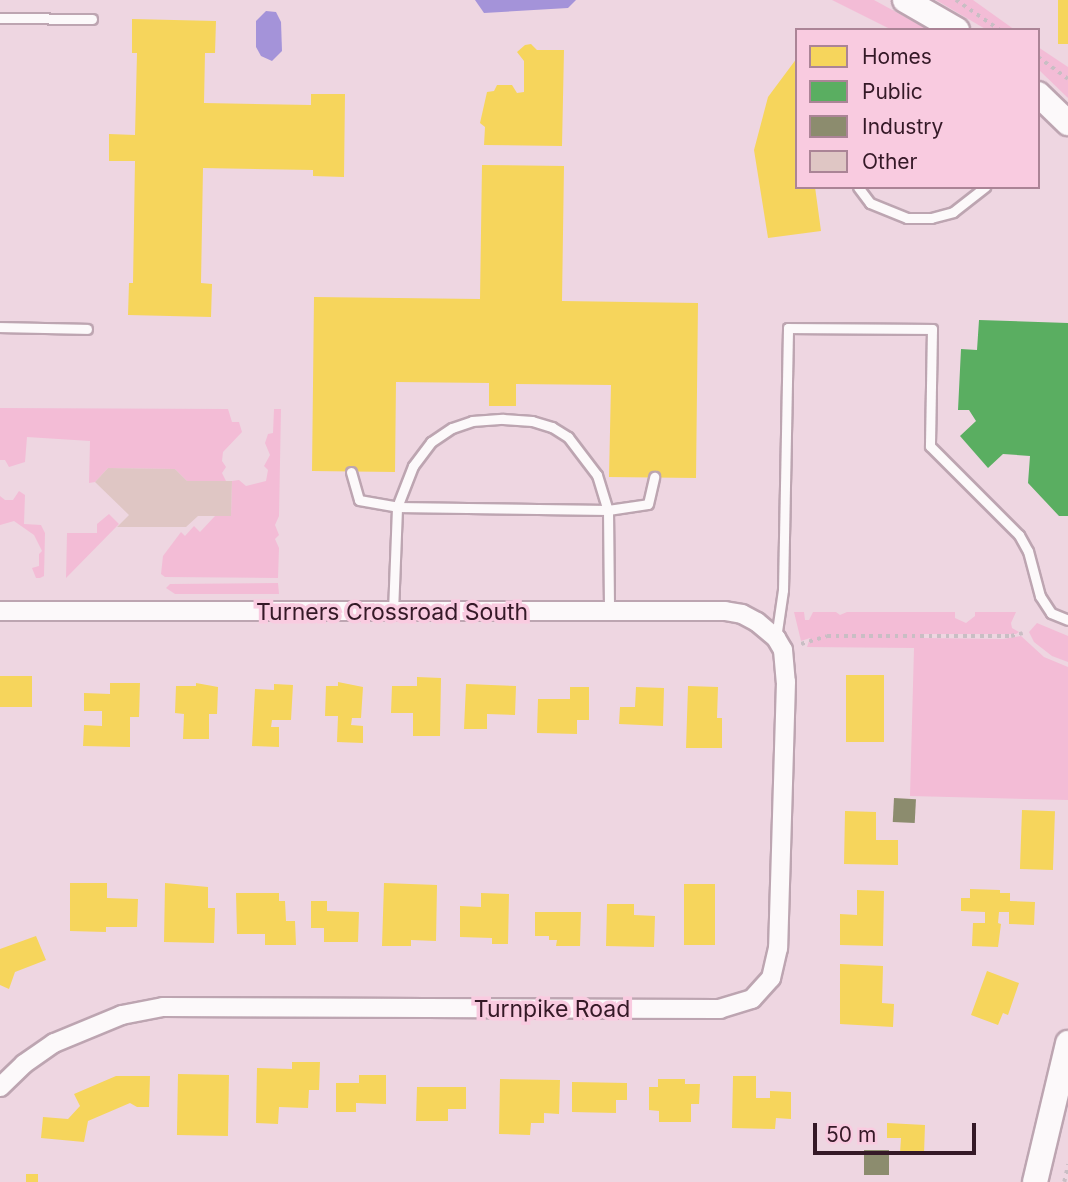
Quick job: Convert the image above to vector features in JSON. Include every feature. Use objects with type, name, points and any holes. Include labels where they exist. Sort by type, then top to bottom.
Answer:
[{"type":"street","points":[[905,0],[954,28]]},
{"type":"street","points":[[1040,98],[1068,123]]},
{"type":"street","name":"Turners Crossroad South","points":[[0,611],[725,611],[742,614],[757,622],[776,638]]},
{"type":"street","name":"Turnpike Road","points":[[0,1087],[24,1064],[54,1043],[122,1015],[163,1007],[720,1010],[752,999],[771,978],[778,948],[786,682],[783,650],[776,638]]},
{"type":"street","points":[[1035,1182],[1068,1043]]},
{"type":"lane","points":[[0,18],[92,19]]},
{"type":"lane","points":[[860,189],[870,203],[907,218],[931,218],[953,212],[982,189]]},
{"type":"lane","points":[[0,327],[87,329]]},
{"type":"lane","points":[[776,638],[783,590],[788,328],[932,329],[930,446],[1019,535],[1028,551],[1040,596],[1051,612],[1068,620]]},
{"type":"lane","points":[[393,612],[397,507],[413,466],[431,442],[452,428],[472,421],[503,419],[532,421],[552,427],[568,438],[597,475],[608,510],[608,611]]},
{"type":"lane","points":[[351,472],[359,500],[397,507],[608,510],[648,504],[654,477]]},
{"type":"path","points":[[956,0],[997,28]]},
{"type":"path","points":[[1040,58],[1068,79]]},
{"type":"path","points":[[799,645],[827,636],[1011,636],[1023,633]]},
{"type":"path","points":[[1064,1182],[1068,1164]]},
{"type":"shaded area","points":[[475,0],[576,0],[568,8],[484,13]]},
{"type":"shaded area","points":[[832,0],[874,0],[925,28],[888,28]]},
{"type":"shaded area","points":[[936,0],[973,0],[1012,28],[984,28]]},
{"type":"shaded area","points":[[266,11],[276,12],[281,22],[282,51],[272,61],[261,56],[256,47],[256,21]]},
{"type":"shaded area","points":[[1040,48],[1068,67],[1068,98],[1040,71]]},
{"type":"shaded area","points":[[0,408],[228,409],[232,422],[239,422],[242,432],[223,452],[222,461],[226,467],[222,473],[226,481],[187,481],[175,469],[108,468],[95,482],[89,483],[90,441],[27,437],[25,462],[9,467],[5,460],[0,460]]},
{"type":"shaded area","points":[[274,409],[281,409],[279,516],[275,525],[279,535],[275,539],[279,548],[278,578],[165,577],[161,574],[163,556],[181,532],[185,536],[194,526],[200,532],[215,516],[231,516],[232,481],[239,480],[246,486],[266,481],[268,470],[264,466],[270,455],[265,443],[268,434],[273,433]]},
{"type":"shaded area","points":[[19,491],[25,495],[24,524],[41,525],[45,533],[44,576],[40,578],[36,578],[32,568],[39,566],[39,554],[42,551],[34,535],[14,521],[0,525],[0,496],[5,500],[13,500]]},
{"type":"shaded area","points":[[109,514],[119,524],[66,578],[67,533],[97,533],[97,524]]},
{"type":"shaded area","points":[[278,583],[279,594],[175,594],[166,588],[170,584]]},
{"type":"shaded area","points":[[794,612],[804,612],[805,620],[809,620],[813,612],[836,612],[840,615],[847,612],[955,612],[955,618],[966,623],[975,616],[975,612],[1016,612],[1011,623],[1012,628],[1019,632],[1016,634],[924,634],[922,638],[1003,639],[1021,636],[1044,657],[1068,667],[1068,800],[910,796],[914,648],[807,647],[810,638],[801,641]]},
{"type":"shaded area","points":[[1037,623],[1068,636],[1068,662],[1052,656],[1034,642],[1029,632]]},
{"type":"building: Homes","points":[[1058,0],[1068,0],[1068,44],[1058,44]]},
{"type":"building: Homes","points":[[132,19],[216,21],[215,53],[205,53],[204,103],[311,105],[311,94],[345,94],[344,177],[313,176],[313,170],[203,168],[201,283],[212,284],[211,317],[128,315],[129,283],[133,283],[135,161],[109,161],[109,134],[135,135],[137,53],[132,53]]},
{"type":"building: Homes","points":[[531,44],[537,50],[564,50],[562,146],[484,145],[485,127],[480,123],[487,92],[494,91],[497,85],[512,85],[517,93],[524,92],[524,61],[517,52],[525,45]]},
{"type":"building: Homes","points":[[795,61],[795,189],[815,189],[821,231],[768,238],[754,150],[768,97]]},
{"type":"building: Homes","points":[[482,165],[564,166],[562,301],[698,303],[696,478],[609,477],[611,385],[516,384],[516,406],[489,406],[489,383],[396,382],[395,472],[312,471],[314,297],[480,299]]},
{"type":"building: Homes","points":[[846,675],[884,675],[884,742],[846,742]]},
{"type":"building: Homes","points":[[0,676],[32,676],[32,707],[0,707]]},
{"type":"building: Homes","points":[[417,677],[441,678],[440,736],[413,736],[413,713],[391,713],[392,686],[417,686]]},
{"type":"building: Homes","points":[[338,682],[363,687],[361,718],[352,718],[351,725],[363,726],[363,743],[337,742],[338,716],[325,716],[326,686],[338,686]]},
{"type":"building: Homes","points":[[110,683],[140,683],[139,717],[130,717],[130,747],[83,746],[84,725],[102,726],[102,711],[84,711],[84,693],[110,694]]},
{"type":"building: Homes","points":[[196,683],[218,687],[217,714],[209,714],[209,739],[183,739],[184,714],[175,713],[176,686],[196,686]]},
{"type":"building: Homes","points":[[274,684],[293,685],[291,720],[272,720],[271,727],[279,727],[279,747],[252,746],[255,689],[274,690]]},
{"type":"building: Homes","points":[[466,684],[516,686],[515,715],[487,714],[487,729],[464,729]]},
{"type":"building: Homes","points":[[688,686],[718,687],[717,718],[722,718],[722,748],[686,748]]},
{"type":"building: Homes","points":[[570,687],[589,687],[589,720],[577,720],[577,734],[537,733],[538,699],[570,699]]},
{"type":"building: Homes","points":[[636,687],[664,688],[663,726],[619,724],[620,707],[635,707]]},
{"type":"building: Homes","points":[[1022,810],[1055,811],[1053,870],[1020,869]]},
{"type":"building: Homes","points":[[845,811],[876,812],[876,840],[898,840],[898,865],[844,864]]},
{"type":"building: Homes","points":[[70,883],[107,883],[107,898],[138,899],[137,927],[106,927],[106,932],[70,931]]},
{"type":"building: Homes","points":[[165,883],[208,887],[208,908],[215,908],[214,943],[164,942]]},
{"type":"building: Homes","points":[[384,883],[437,885],[436,941],[411,940],[411,946],[382,946]]},
{"type":"building: Homes","points":[[684,884],[715,884],[715,945],[684,945]]},
{"type":"building: Homes","points":[[970,889],[1000,890],[1000,893],[1010,893],[1010,901],[1035,902],[1034,925],[1009,924],[1009,912],[999,912],[998,923],[1001,924],[998,947],[972,946],[973,923],[985,923],[985,912],[961,911],[961,898],[970,898]]},
{"type":"building: Homes","points":[[857,890],[884,891],[883,946],[840,945],[840,914],[857,915]]},
{"type":"building: Homes","points":[[236,893],[279,893],[279,901],[285,901],[286,921],[295,921],[296,945],[265,945],[265,934],[237,934]]},
{"type":"building: Homes","points":[[481,893],[509,894],[508,944],[492,944],[492,938],[460,937],[460,906],[481,907]]},
{"type":"building: Homes","points":[[311,901],[327,901],[327,911],[359,912],[358,942],[324,942],[324,928],[311,928]]},
{"type":"building: Homes","points":[[607,904],[634,904],[634,915],[655,916],[654,947],[606,946]]},
{"type":"building: Homes","points":[[535,912],[581,912],[580,946],[556,946],[557,940],[549,940],[549,936],[535,936]]},
{"type":"building: Homes","points":[[36,936],[46,960],[15,972],[9,989],[0,985],[0,949]]},
{"type":"building: Homes","points":[[840,964],[883,966],[882,1003],[894,1004],[893,1027],[840,1024]]},
{"type":"building: Homes","points":[[987,971],[1019,983],[1008,1015],[1003,1013],[998,1025],[971,1015]]},
{"type":"building: Homes","points":[[292,1062],[320,1062],[319,1090],[309,1090],[308,1108],[279,1107],[278,1124],[256,1123],[257,1068],[292,1069]]},
{"type":"building: Homes","points":[[178,1074],[229,1075],[228,1136],[177,1135]]},
{"type":"building: Homes","points":[[359,1075],[386,1075],[386,1104],[356,1103],[356,1112],[336,1112],[336,1083],[359,1083]]},
{"type":"building: Homes","points":[[116,1076],[150,1076],[149,1107],[137,1107],[130,1103],[88,1121],[84,1142],[41,1138],[43,1117],[68,1119],[80,1106],[74,1094]]},
{"type":"building: Homes","points":[[733,1076],[756,1076],[756,1098],[770,1098],[770,1091],[791,1092],[791,1119],[776,1118],[775,1129],[732,1128]]},
{"type":"building: Homes","points":[[500,1079],[560,1080],[559,1114],[544,1113],[544,1123],[531,1123],[530,1135],[499,1134]]},
{"type":"building: Homes","points":[[658,1079],[685,1079],[685,1084],[700,1084],[699,1104],[691,1104],[691,1122],[659,1122],[659,1111],[649,1110],[649,1087],[658,1087]]},
{"type":"building: Homes","points":[[572,1082],[627,1083],[627,1100],[616,1100],[616,1113],[572,1112]]},
{"type":"building: Homes","points":[[417,1087],[466,1087],[466,1109],[448,1109],[448,1121],[416,1121]]},
{"type":"building: Homes","points":[[887,1123],[925,1125],[924,1154],[900,1153],[901,1138],[887,1138]]},
{"type":"building: Homes","points":[[26,1174],[38,1174],[38,1182],[26,1182]]},
{"type":"building: Public","points":[[979,320],[1068,323],[1068,516],[1059,516],[1028,483],[1030,456],[1003,454],[988,468],[960,436],[976,421],[969,410],[958,410],[961,349],[977,350]]},
{"type":"building: Industry","points":[[894,798],[916,799],[915,823],[893,822]]},
{"type":"building: Industry","points":[[864,1150],[889,1150],[889,1175],[864,1175]]},
{"type":"building: Other","points":[[108,468],[175,469],[187,481],[232,481],[231,516],[198,516],[186,527],[117,527],[129,515],[95,482]]}]
